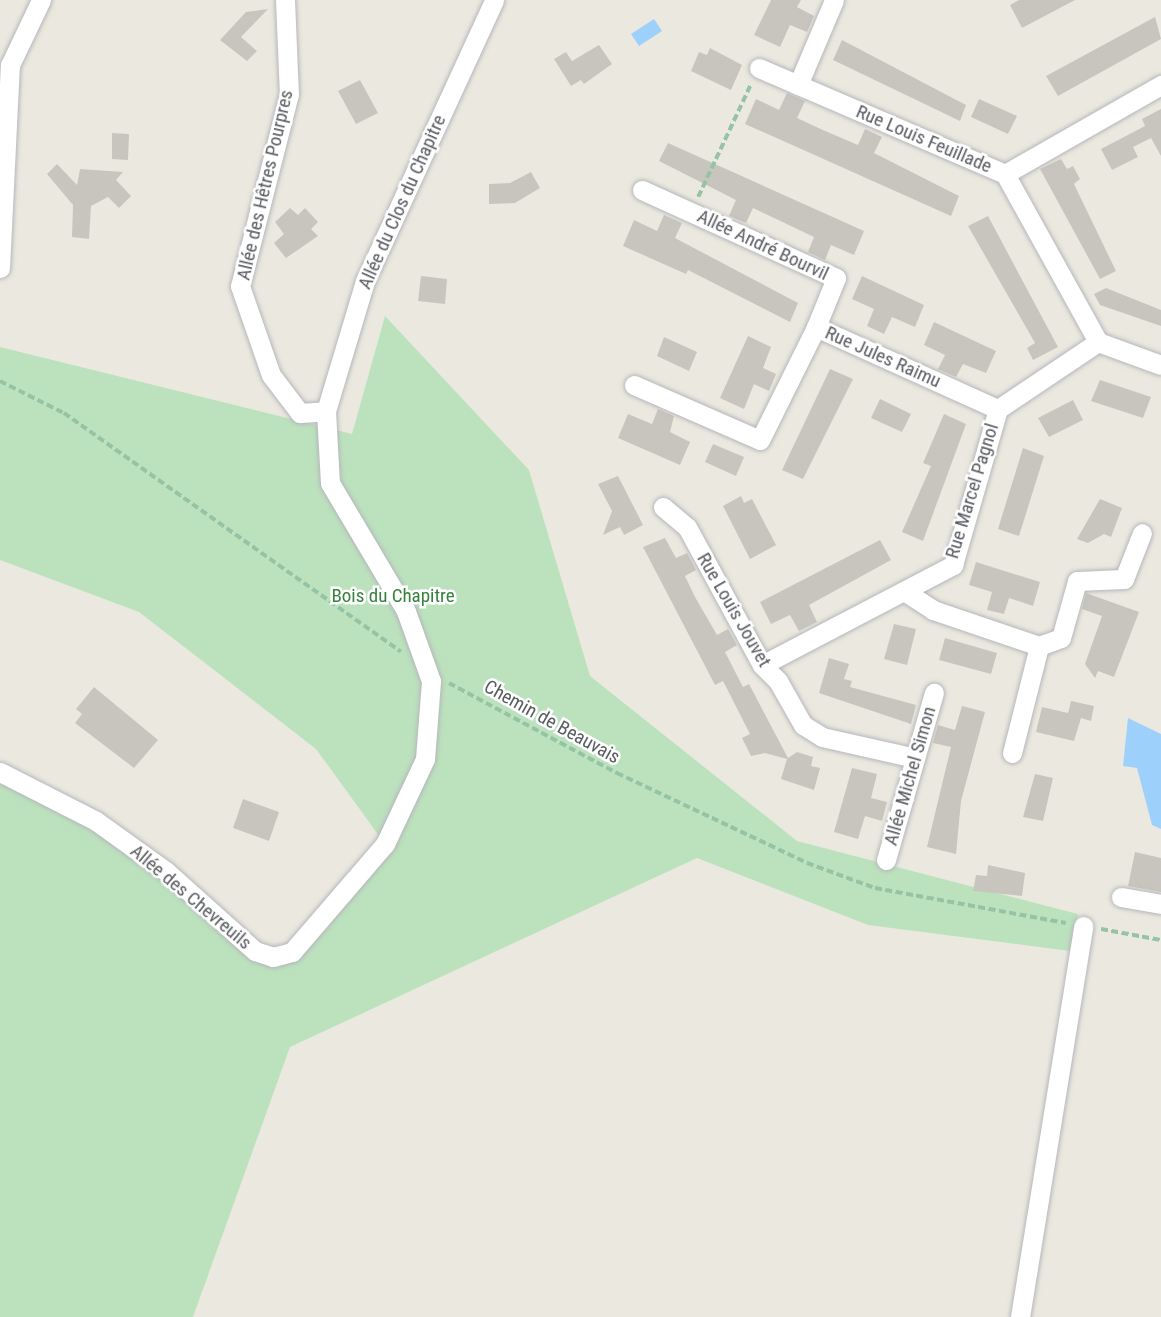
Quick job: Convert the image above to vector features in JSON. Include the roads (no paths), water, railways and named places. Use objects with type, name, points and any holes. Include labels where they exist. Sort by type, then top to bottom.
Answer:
[{"type":"street","points":[[0,268],[10,65],[41,0]]},
{"type":"street","name":"Allée des Hêtres Pourpres","points":[[285,0],[289,94],[240,286],[271,375],[300,413],[326,411]]},
{"type":"street","name":"Allée du Clos du Chapitre","points":[[273,957],[292,952],[385,844],[425,759],[431,681],[406,611],[330,483],[326,411],[365,281],[494,0]]},
{"type":"street","points":[[798,85],[834,0]]},
{"type":"street","name":"Rue Louis Feuillade","points":[[759,68],[1005,174],[1098,342]]},
{"type":"street","points":[[1005,174],[1161,85]]},
{"type":"street","name":"Allée André Bourvil","points":[[642,190],[836,278],[816,327]]},
{"type":"street","name":"Rue Jules Raimu","points":[[634,384],[760,440],[816,327],[998,410]]},
{"type":"street","points":[[1098,342],[1161,365]]},
{"type":"street","name":"Rue Marcel Pagnol","points":[[762,665],[953,565],[998,410],[1098,342]]},
{"type":"street","name":"Rue Louis Jouvet","points":[[663,507],[687,527],[762,665],[778,681],[803,725],[822,737],[915,758]]},
{"type":"street","points":[[904,591],[933,610],[1040,646],[1061,638],[1077,580],[1124,579],[1142,533]]},
{"type":"street","points":[[1012,753],[1040,646]]},
{"type":"street","name":"Allée Michel Simon","points":[[886,860],[934,693]]},
{"type":"street","name":"Allée des Chevreuils","points":[[0,772],[96,821],[167,872],[255,951],[273,957]]},
{"type":"street","points":[[1121,897],[1161,904]]},
{"type":"street","points":[[1020,1317],[1083,926]]},
{"type":"water","points":[[654,19],[662,31],[639,46],[631,34]]},
{"type":"water","points":[[1128,718],[1161,734],[1161,829],[1152,825],[1137,768],[1123,766]]},
{"type":"park label","name":"Bois du Chapitre","points":[[393,596]]}]
